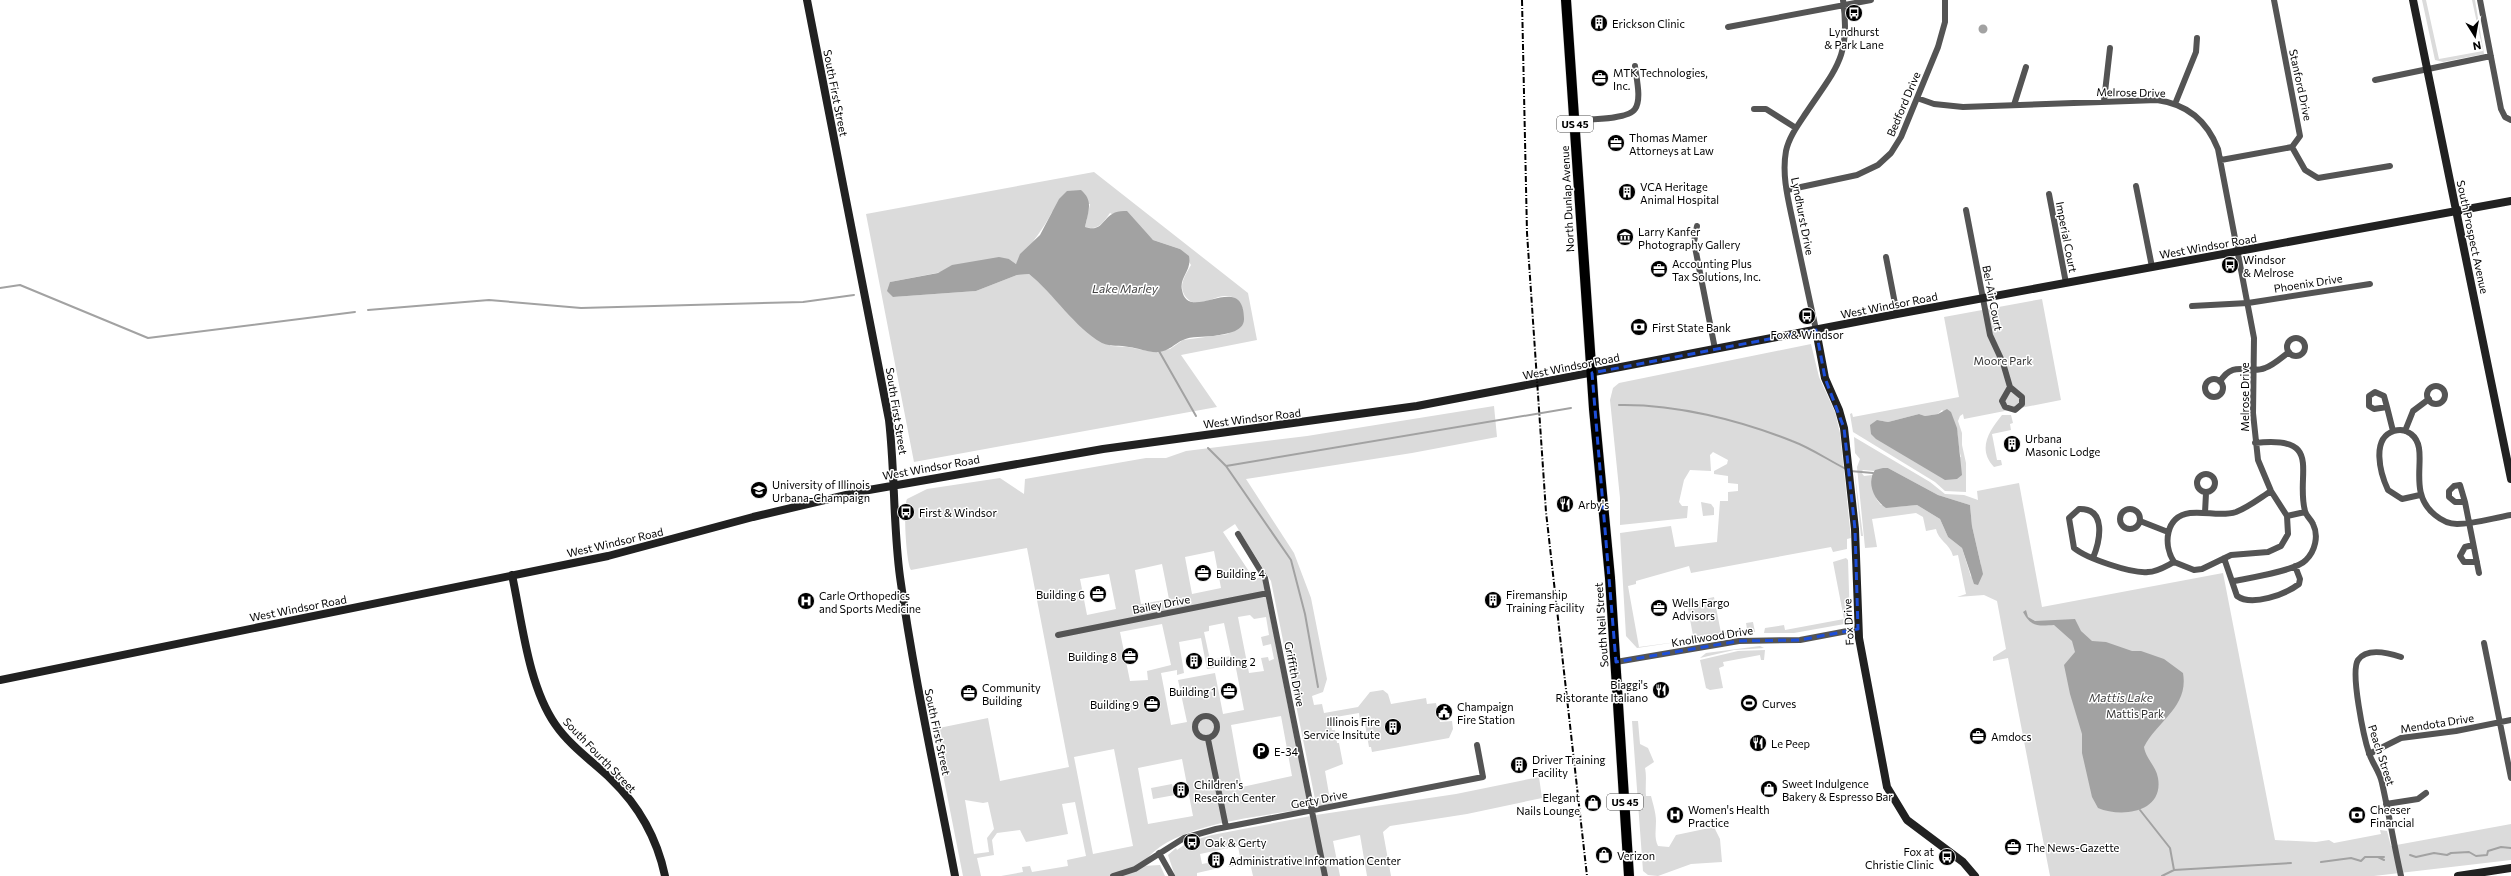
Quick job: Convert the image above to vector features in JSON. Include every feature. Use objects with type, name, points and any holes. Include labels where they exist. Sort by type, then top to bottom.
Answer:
[{"type":"main road","name":"South First Street","points":[[806,0],[883,388],[892,449],[900,575],[917,684],[955,876]]},
{"type":"main road","name":"North Dunlap Avenue","points":[[1566,0],[1592,373]]},
{"type":"main road","name":"South Prospect Avenue","points":[[2413,0],[2511,479]]},
{"type":"main road","name":"West Windsor Road","points":[[0,680],[608,556],[818,500],[894,485],[1103,449],[1417,406],[1897,314],[2511,201]]},
{"type":"main road","name":"Fox Drive","points":[[1816,330],[1825,378],[1839,410],[1844,428],[1856,534],[1858,629],[1884,778],[1892,798],[1915,827],[1963,862],[1975,876]]},
{"type":"main road","name":"South Neil Street","points":[[1592,373],[1616,662],[1629,876]]},
{"type":"main road","name":"South Fourth Street","points":[[512,575],[532,670],[540,694],[554,723],[578,751],[611,780],[639,811],[656,842],[665,876]]},
{"type":"main road","points":[[2458,876],[2511,868]]},
{"type":"street","points":[[1728,27],[1843,2],[1871,0]]},
{"type":"street","name":"Bedford Drive","points":[[1787,190],[1857,175],[1878,165],[1896,146],[1918,98],[1943,32],[1945,0]]},
{"type":"street","name":"Stanford Drive","points":[[2274,0],[2300,131],[2297,143],[2292,147]]},
{"type":"street","points":[[2480,0],[2501,109],[2509,120]]},
{"type":"street","name":"Lyndhurst Drive","points":[[1816,330],[1787,190],[1786,151],[1796,128],[1833,73],[1842,56],[1847,28],[1843,2]]},
{"type":"street","points":[[2174,104],[2196,52],[2196,38]]},
{"type":"street","points":[[2104,101],[2110,48]]},
{"type":"street","points":[[2375,80],[2491,56]]},
{"type":"street","points":[[1575,120],[1622,117],[1636,109],[1638,102],[1635,66]]},
{"type":"street","points":[[2014,105],[2026,67]]},
{"type":"street","name":"Melrose Drive","points":[[1918,98],[1946,106],[2157,100],[2174,104],[2193,113],[2207,127],[2214,138],[2221,160],[2238,252]]},
{"type":"street","points":[[1754,109],[1766,109],[1796,128]]},
{"type":"street","points":[[2221,160],[2292,147],[2305,170],[2318,178],[2390,166]]},
{"type":"street","points":[[2136,186],[2152,267]]},
{"type":"street","name":"Imperial Court","points":[[2049,194],[2066,283]]},
{"type":"street","name":"Bel-Air Court","points":[[1966,210],[1990,336],[2003,363],[2010,387]]},
{"type":"street","points":[[1697,226],[1694,242],[1715,349]]},
{"type":"street","points":[[2238,252],[2248,303]]},
{"type":"street","points":[[1886,257],[1897,314]]},
{"type":"street","name":"Phoenix Drive","points":[[2192,306],[2248,303],[2370,284]]},
{"type":"street","name":"Melrose Drive","points":[[2248,303],[2254,338],[2255,443],[2258,460],[2271,491],[2287,516]]},
{"type":"street","points":[[2220,382],[2223,376],[2234,370],[2265,369],[2289,352]]},
{"type":"street","points":[[2405,431],[2413,411],[2429,400]]},
{"type":"street","points":[[2387,407],[2393,431]]},
{"type":"street","points":[[2420,495],[2400,498],[2391,493],[2386,486],[2379,445],[2384,437],[2393,431],[2405,431],[2412,435],[2419,447],[2420,495],[2428,510],[2439,519],[2450,523],[2469,523],[2511,515]]},
{"type":"street","name":"Melrose Drive","points":[[2234,581],[2266,576],[2306,561],[2314,548],[2316,537],[2313,524],[2305,512],[2305,468],[2303,457],[2287,444],[2275,441],[2255,443]]},
{"type":"street","points":[[2174,562],[2170,553],[2168,532],[2183,515],[2205,513],[2224,514],[2236,512],[2271,491]]},
{"type":"street","points":[[2205,513],[2206,493]]},
{"type":"street","points":[[2465,502],[2479,573]]},
{"type":"street","points":[[2093,558],[2100,541],[2098,520],[2095,514],[2088,509],[2079,509],[2069,518],[2074,548],[2093,558],[2135,572],[2148,572],[2174,562],[2194,570],[2202,569],[2224,558],[2242,553],[2276,550],[2288,534],[2287,516],[2305,512]]},
{"type":"street","points":[[2140,521],[2168,532]]},
{"type":"street","name":"Griffith Drive","points":[[1238,534],[1265,578],[1325,876]]},
{"type":"street","points":[[2473,545],[2464,547],[2460,556],[2464,562],[2477,562]]},
{"type":"street","points":[[2224,558],[2234,581],[2237,596],[2247,601],[2271,596],[2299,584],[2300,579],[2296,566]]},
{"type":"street","name":"Bailey Drive","points":[[1058,635],[1268,593]]},
{"type":"street","name":"Knollwood Drive","points":[[1616,662],[1739,640],[1800,640],[1858,629]]},
{"type":"street","points":[[2484,643],[2511,778]]},
{"type":"street","name":"Peach Street","points":[[2400,657],[2386,652],[2365,654],[2356,666],[2362,727],[2369,754],[2382,782],[2401,876]]},
{"type":"street","name":"Mendota Drive","points":[[2369,754],[2392,741],[2411,735],[2456,732],[2511,720]]},
{"type":"street","points":[[1208,739],[1226,827]]},
{"type":"street","name":"Gerty Drive","points":[[1113,876],[1135,869],[1184,838],[1226,827],[1483,777],[1477,745]]},
{"type":"street","points":[[2386,804],[2418,799],[2426,793]]},
{"type":"street","points":[[1159,853],[1172,876]]},
{"type":"highlighted area","points":[[1816,330],[1825,378],[1844,428],[1855,529],[1858,629],[1800,640],[1739,641],[1616,662],[1592,373]]},
{"type":"green space","points":[[2422,0],[2426,0],[2439,59],[2483,51],[2472,0],[2475,0],[2484,54],[2443,62],[2435,60]]},
{"type":"green space","points":[[1094,172],[1248,293],[1257,340],[1181,355],[1217,407],[914,462],[866,214]],"holes":[[[1090,204],[1085,227],[1097,227],[1110,213],[1143,231],[1153,240],[1180,249],[1191,265],[1182,284],[1183,292],[1190,301],[1200,303],[1221,296],[1230,296],[1237,300],[1243,309],[1228,334],[1183,340],[1170,349],[1153,352],[1128,347],[1111,346],[1067,311],[1049,291],[1029,274],[1017,275],[976,291],[893,297],[890,282],[1009,259],[1016,264],[1040,232],[1052,212]]]},
{"type":"green space","name":"Moore Park","points":[[2042,299],[2061,400],[1964,419],[1963,414],[1960,416],[1958,421],[1962,433],[1962,445],[1966,463],[1966,492],[1945,491],[1935,482],[1853,432],[1850,414],[1852,413],[1853,417],[1959,397],[1944,317]],"holes":[[[1942,410],[1949,416],[1956,427],[1961,457],[1877,420],[1888,422],[1919,414],[1925,416],[1938,414]]]},
{"type":"green space","points":[[1811,344],[1819,377],[1835,412],[1840,433],[1851,538],[1847,539],[1847,549],[1833,552],[1831,547],[1691,573],[1689,566],[1636,581],[1636,584],[1628,586],[1639,647],[1684,641],[1637,648],[1626,636],[1620,533],[1671,526],[1675,547],[1717,542],[1720,501],[1728,501],[1728,492],[1738,491],[1738,484],[1728,483],[1728,476],[1714,474],[1714,471],[1727,464],[1728,460],[1713,452],[1710,455],[1711,471],[1690,470],[1684,480],[1679,502],[1682,506],[1688,506],[1687,518],[1620,525],[1620,498],[1610,400],[1613,388],[1619,383]]},
{"type":"green space","points":[[1494,406],[1497,437],[1412,453],[1246,479],[1294,553],[1311,598],[1327,679],[1323,692],[1312,696],[1314,705],[1322,704],[1324,713],[1358,707],[1370,692],[1383,690],[1388,694],[1391,704],[1426,698],[1427,704],[1436,703],[1440,722],[1452,721],[1453,729],[1449,738],[1372,752],[1371,747],[1369,747],[1365,724],[1360,721],[1359,713],[1330,718],[1332,730],[1335,730],[1337,743],[1339,743],[1343,764],[1325,771],[1329,794],[1334,794],[1333,803],[1321,806],[1316,804],[1271,581],[1235,524],[1223,532],[1254,579],[1262,577],[1308,806],[1303,809],[1239,819],[1191,832],[1171,840],[1154,852],[1142,866],[1160,865],[1165,876],[1001,876],[1023,872],[1022,867],[1030,866],[1032,872],[1068,866],[1067,860],[1086,856],[1075,802],[1062,804],[1068,834],[1026,842],[1020,830],[997,833],[992,840],[994,855],[977,858],[981,876],[963,876],[934,729],[988,718],[1000,781],[1069,767],[1027,548],[911,570],[909,565],[906,534],[905,512],[907,499],[927,489],[1000,478],[1024,494],[1025,479],[1146,458],[1166,458],[1186,451],[1307,436]],"holes":[[[1214,551],[1221,588],[1192,594],[1185,557]],[[1162,564],[1169,599],[1141,604],[1135,570]],[[1109,574],[1116,609],[1087,615],[1080,579]],[[1250,615],[1254,619],[1266,617],[1269,635],[1261,637],[1263,646],[1271,644],[1274,659],[1269,661],[1268,657],[1261,658],[1264,671],[1249,673],[1238,617]],[[1224,623],[1231,656],[1210,660],[1204,632],[1209,631],[1209,626]],[[1162,624],[1171,665],[1147,671],[1148,680],[1130,681],[1120,632]],[[1201,638],[1207,669],[1214,668],[1213,662],[1234,658],[1244,710],[1223,714],[1215,673],[1178,680],[1187,722],[1171,725],[1161,673],[1177,670],[1177,675],[1184,673],[1179,642]],[[1281,716],[1292,776],[1242,787],[1231,725]],[[1114,749],[1133,846],[1093,854],[1074,757]],[[1182,759],[1193,816],[1148,824],[1138,768]],[[965,800],[983,803],[988,802],[994,829],[987,838],[989,852],[974,854]]]},
{"type":"green space","points":[[2002,415],[2011,415],[2013,423],[2010,424],[2011,430],[1992,434],[1997,460],[2001,460],[2002,465],[1994,467],[1986,454],[1987,440],[1993,427]]},
{"type":"green space","name":"Mattis Park","points":[[1854,437],[1930,482],[1945,494],[1964,495],[1978,500],[1977,491],[2019,483],[2042,607],[2223,573],[2275,840],[2316,842],[2329,840],[2334,843],[2381,834],[2380,830],[2387,831],[2391,846],[2511,824],[2511,860],[2374,876],[2050,876],[2008,658],[1993,661],[1993,657],[2006,649],[1997,601],[1984,595],[1957,597],[1966,594],[1958,555],[1953,556],[1949,548],[1937,533],[1936,529],[1926,531],[1923,517],[1916,513],[1872,519],[1877,547],[1865,548],[1857,467],[1860,459],[1855,453]],"holes":[[[1888,468],[1938,495],[1970,505],[1972,526],[1981,565],[1971,577],[1962,548],[1948,537],[1940,519],[1917,505],[1895,507],[1881,505],[1877,500],[1871,480],[1872,475],[1864,476],[1861,472],[1863,470],[1874,471]]]},
{"type":"green space","points":[[1854,467],[1863,536],[1861,536]]},
{"type":"green space","points":[[1701,502],[1711,504],[1714,508],[1714,515],[1703,516]]},
{"type":"green space","points":[[1846,558],[1848,560],[1850,623],[1794,633],[1764,633],[1765,628],[1784,625],[1785,630],[1844,619],[1833,562]]},
{"type":"green space","points":[[1714,597],[1721,633],[1747,629],[1746,623],[1753,622],[1755,632],[1694,641],[1687,603]]},
{"type":"green space","points":[[1760,646],[1764,648],[1734,650],[1700,658],[1706,653]]},
{"type":"green space","points":[[1765,650],[1764,660],[1761,660],[1760,655],[1723,662],[1724,666],[1719,668],[1723,688],[1710,690],[1706,688],[1700,660],[1738,651]]},
{"type":"green space","points":[[1632,721],[1638,721],[1640,744],[1648,748],[1654,762],[1645,768],[1646,796],[1651,796],[1654,808],[1658,846],[1669,847],[1676,835],[1714,827],[1720,839],[1722,862],[1691,864],[1658,876],[1648,875],[1643,871]]},
{"type":"green space","points":[[1539,777],[1542,798],[1467,814],[1390,826],[1383,832],[1391,876],[1367,876],[1360,835],[1333,841],[1340,876],[1253,876],[1250,863],[1228,867],[1231,859],[1240,857],[1238,846],[1200,854],[1202,864],[1213,862],[1219,868],[1197,873],[1197,876],[1175,876],[1168,855],[1176,848],[1177,850],[1188,842],[1212,835],[1316,815],[1456,794]]},
{"type":"green space","points":[[1172,784],[1175,795],[1153,799],[1151,788]]},
{"type":"water","points":[[1981,25],[1985,25],[1987,29],[1985,33],[1981,33],[1979,31],[1979,27]]},
{"type":"water","name":"Lake Marley","points":[[1081,190],[1088,198],[1089,203],[1085,227],[1097,227],[1113,214],[1119,211],[1127,211],[1153,240],[1180,249],[1189,256],[1189,266],[1182,281],[1182,290],[1186,299],[1194,302],[1226,297],[1235,298],[1241,304],[1244,318],[1241,327],[1233,332],[1186,339],[1166,350],[1152,352],[1126,346],[1109,345],[1092,337],[1029,274],[1017,275],[976,291],[893,297],[887,291],[890,282],[938,273],[952,265],[999,257],[1009,259],[1016,264],[1020,254],[1040,235],[1059,199],[1067,191]]},
{"type":"water","points":[[1947,409],[1951,412],[1957,428],[1962,475],[1957,479],[1945,480],[1876,439],[1871,434],[1870,425],[1877,420],[1888,422],[1919,414],[1925,416],[1938,414]]},
{"type":"water","points":[[1888,468],[1938,495],[1970,505],[1972,526],[1983,574],[1978,585],[1974,584],[1962,548],[1948,537],[1940,519],[1917,505],[1886,508],[1882,505],[1875,496],[1871,485],[1871,480],[1875,470]]},
{"type":"water","name":"Mattis Lake","points":[[2026,610],[2028,617],[2035,621],[2075,619],[2081,631],[2092,641],[2106,642],[2132,651],[2141,651],[2164,659],[2183,673],[2184,685],[2177,704],[2156,729],[2144,747],[2158,778],[2158,790],[2154,799],[2148,806],[2129,812],[2107,811],[2098,808],[2092,797],[2082,753],[2082,734],[2070,694],[2064,665],[2075,652],[2072,641],[2054,625],[2044,626],[2032,623],[2023,612]]},
{"type":"waterway","points":[[0,288],[20,285],[148,338],[355,312]]},
{"type":"waterway","points":[[368,310],[489,300],[581,308],[803,302],[854,295]]},
{"type":"waterway","points":[[1159,351],[1196,416]]},
{"type":"waterway","points":[[1619,405],[1641,405],[1685,410],[1751,426],[1799,444],[1846,469]]},
{"type":"waterway","points":[[1208,448],[1226,466],[1571,408]]},
{"type":"waterway","points":[[1226,466],[1291,560],[1305,614],[1318,687]]},
{"type":"waterway","points":[[1850,471],[1873,473]]},
{"type":"waterway","points":[[2140,810],[2170,848],[2174,870]]},
{"type":"waterway","points":[[2410,855],[2416,857],[2434,853],[2447,855],[2451,853],[2469,852],[2476,856],[2487,855],[2488,851],[2501,847],[2511,848]]},
{"type":"waterway","points":[[2321,862],[2351,858],[2361,861],[2365,857],[2384,857]]},
{"type":"waterway","points":[[2378,857],[2384,860]]},
{"type":"waterway","points":[[2162,876],[2174,870],[2291,863]]},
{"type":"railway","points":[[1522,0],[1527,233],[1546,512],[1587,876]]},
{"type":"place","name":"Lyndhurst & Park Lane","points":[[1854,13]]},
{"type":"place","name":"Erickson Clinic","points":[[1599,23]]},
{"type":"place","name":"MTK Technologies, Inc.","points":[[1600,78]]},
{"type":"place","name":"Thomas Mamer Attorneys at Law","points":[[1616,143]]},
{"type":"place","name":"VCA Heritage Animal Hospital","points":[[1627,192]]},
{"type":"place","name":"Larry Kanfer Photography Gallery","points":[[1625,237]]},
{"type":"place","name":"Windsor & Melrose","points":[[2230,265]]},
{"type":"place","name":"Accounting Plus Tax Solutions, Inc.","points":[[1659,269]]},
{"type":"place","name":"Fox & Windsor","points":[[1807,316]]},
{"type":"place","name":"First State Bank","points":[[1639,327]]},
{"type":"place","name":"Urbana Masonic Lodge","points":[[2012,444]]},
{"type":"place","name":"University of Illinois Urbana-Champaign","points":[[759,490]]},
{"type":"place","name":"Arby's","points":[[1565,504]]},
{"type":"place","name":"First & Windsor","points":[[906,512]]},
{"type":"place","name":"Building 4","points":[[1203,573]]},
{"type":"place","name":"Building 6","points":[[1098,594]]},
{"type":"place","name":"Firemanship Training Facility","points":[[1493,600]]},
{"type":"place","name":"Carle Orthopedics and Sports Medicine","points":[[806,601]]},
{"type":"place","name":"Wells Fargo Advisors","points":[[1659,608]]},
{"type":"place","name":"Building 8","points":[[1130,656]]},
{"type":"place","name":"Building 2","points":[[1194,661]]},
{"type":"place","name":"Biaggi's Ristorante Italiano","points":[[1661,690]]},
{"type":"place","name":"Building 1","points":[[1229,691]]},
{"type":"place","name":"Community Building","points":[[969,693]]},
{"type":"place","name":"Curves","points":[[1749,703]]},
{"type":"place","name":"Building 9","points":[[1152,704]]},
{"type":"place","name":"Champaign Fire Station","points":[[1444,712]]},
{"type":"place","name":"Illinois Fire Service Insitute","points":[[1393,727]]},
{"type":"place","name":"Amdocs","points":[[1978,736]]},
{"type":"place","name":"Le Peep","points":[[1758,743]]},
{"type":"place","name":"E-34","points":[[1261,751]]},
{"type":"place","name":"Driver Training Facility","points":[[1519,765]]},
{"type":"place","name":"Sweet Indulgence Bakery & Espresso Bar","points":[[1769,789]]},
{"type":"place","name":"Children's Research Center","points":[[1181,790]]},
{"type":"place","name":"Elegant Nails Lounge","points":[[1593,803]]},
{"type":"place","name":"Women's Health Practice","points":[[1675,815]]},
{"type":"place","name":"Cheeser Financial","points":[[2357,815]]},
{"type":"place","name":"Oak & Gerty","points":[[1192,842]]},
{"type":"place","name":"The News-Gazette","points":[[2013,847]]},
{"type":"place","name":"Verizon","points":[[1604,855]]},
{"type":"place","name":"Fox at Christie Clinic","points":[[1947,857]]},
{"type":"place","name":"Administrative Information Center","points":[[1216,860]]}]
